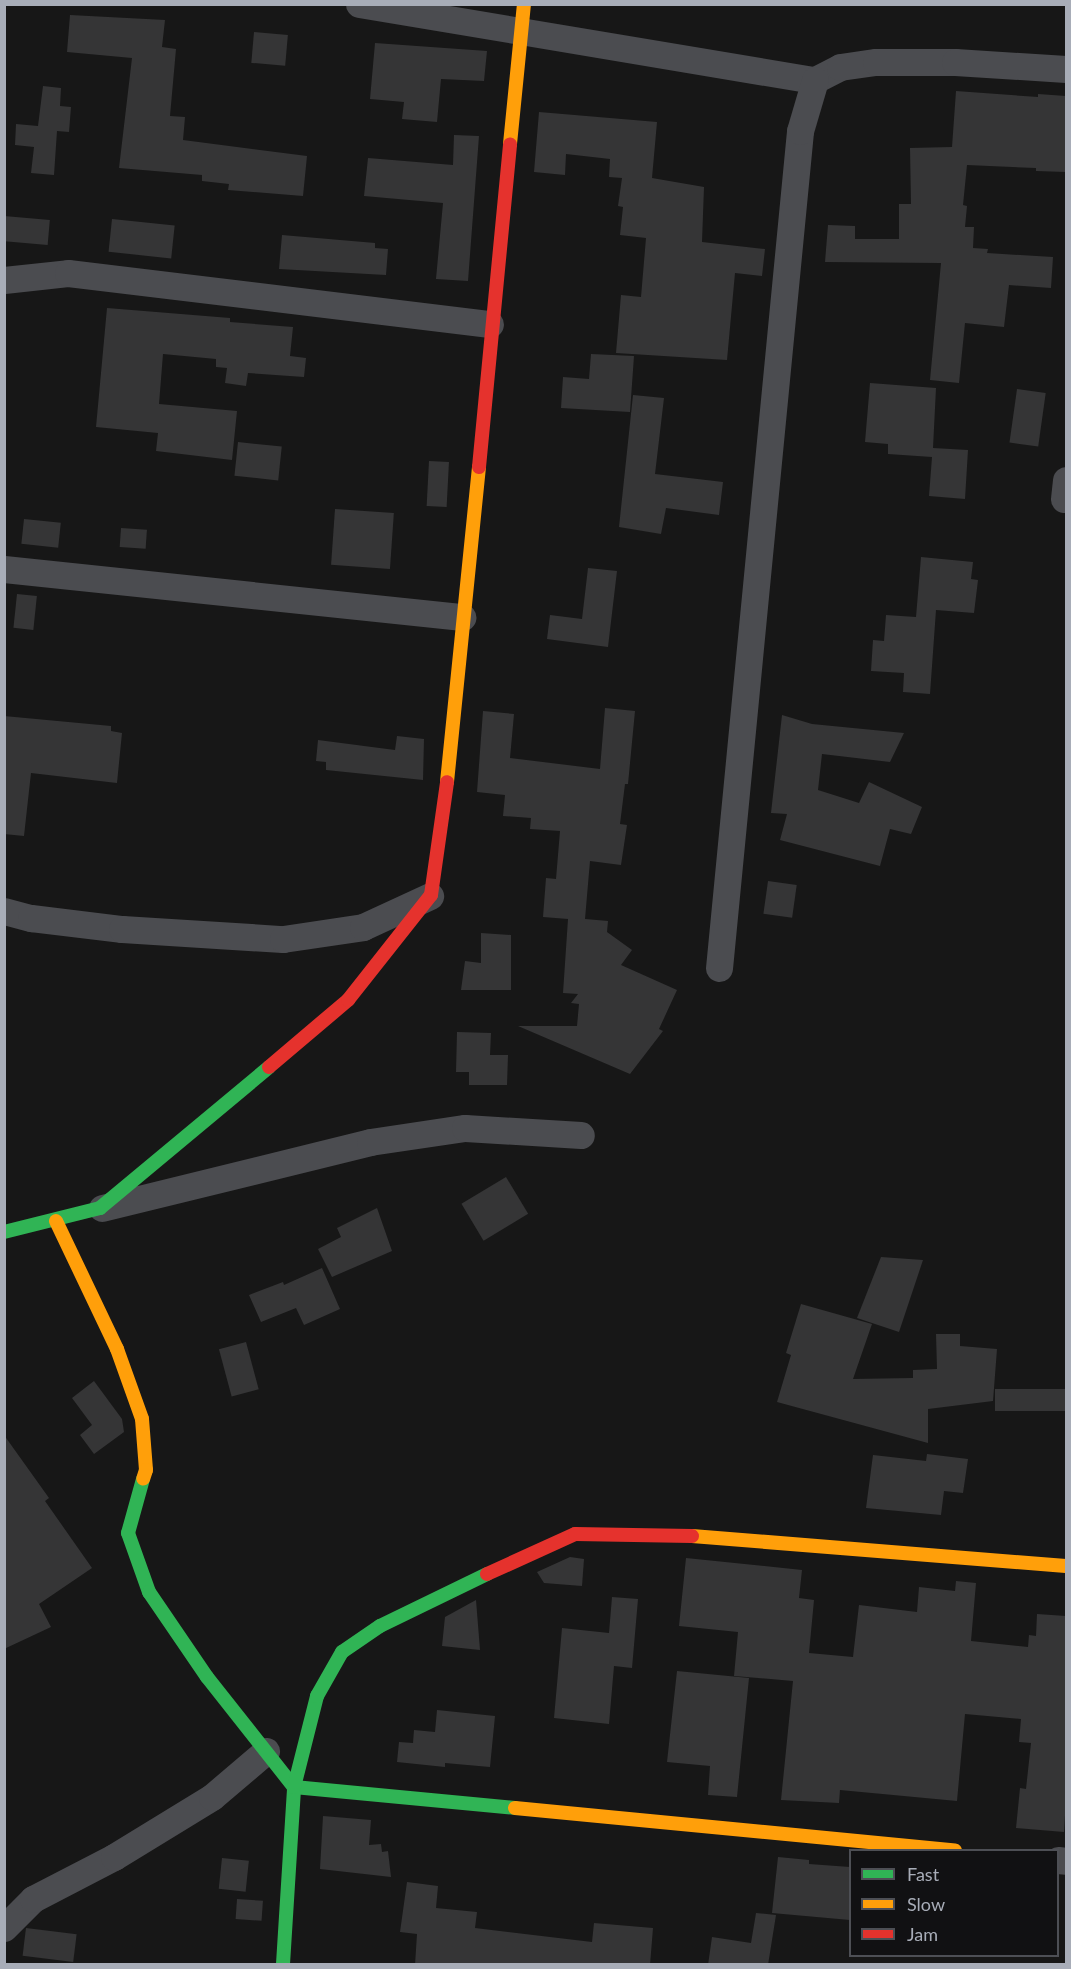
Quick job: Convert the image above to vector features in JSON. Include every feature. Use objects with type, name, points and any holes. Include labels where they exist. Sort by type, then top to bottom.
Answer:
[{"type":"street","points":[[359,4],[815,80],[840,67],[876,62],[955,62],[1066,69]]},
{"type":"street","points":[[100,1208],[348,1000],[431,895],[447,787],[490,324],[524,4]]},
{"type":"street","points":[[719,968],[800,131],[815,80]]},
{"type":"street","points":[[4,279],[68,273],[490,324]]},
{"type":"street","points":[[4,569],[462,617]]},
{"type":"street","points":[[4,911],[31,918],[122,929],[283,939],[363,927],[431,895]]},
{"type":"street","points":[[4,1232],[370,1142],[465,1128],[581,1135]]},
{"type":"street","points":[[56,1221],[117,1349],[142,1419],[146,1470],[128,1533],[149,1592],[207,1677],[294,1787],[934,1849]]},
{"type":"street","points":[[283,1965],[294,1787],[317,1696],[342,1652],[380,1626],[575,1534],[694,1536],[1066,1566]]},
{"type":"street","points":[[4,1928],[33,1899],[114,1857],[212,1797],[266,1751]]},
{"type":"building","points":[[70,15],[165,20],[162,47],[176,49],[170,116],[185,117],[183,140],[307,156],[303,196],[228,190],[229,184],[202,181],[202,175],[119,168],[132,58],[67,52]]},
{"type":"building","points":[[254,32],[288,35],[285,66],[251,63]]},
{"type":"building","points":[[375,43],[487,51],[484,81],[441,79],[437,122],[402,119],[404,102],[370,99]]},
{"type":"building","points":[[43,86],[61,88],[60,106],[71,107],[69,132],[57,131],[54,175],[31,173],[34,147],[15,145],[16,124],[38,126]]},
{"type":"building","points":[[956,91],[1038,97],[1038,94],[1066,96],[1066,172],[1036,171],[1036,168],[967,165],[963,205],[967,206],[965,227],[974,227],[973,248],[988,249],[987,253],[1053,257],[1051,288],[1009,285],[1004,327],[965,323],[959,383],[930,380],[941,263],[825,262],[828,225],[855,226],[855,239],[899,239],[899,204],[911,204],[910,148],[952,147]]},
{"type":"building","points":[[539,112],[657,122],[652,178],[704,187],[702,242],[765,249],[762,276],[735,273],[727,360],[616,353],[621,295],[641,297],[646,238],[620,235],[623,207],[618,206],[622,178],[609,177],[610,159],[566,154],[565,175],[534,172]]},
{"type":"building","points":[[454,135],[479,136],[468,281],[436,279],[443,203],[364,196],[368,158],[453,165]]},
{"type":"building","points":[[4,216],[50,220],[48,245],[4,241]]},
{"type":"building","points":[[112,219],[175,226],[171,258],[109,252]]},
{"type":"building","points":[[282,235],[375,243],[375,248],[388,249],[386,275],[279,269]]},
{"type":"building","points":[[107,308],[230,318],[230,322],[293,327],[290,356],[306,358],[304,377],[248,373],[246,386],[225,383],[227,368],[216,367],[216,359],[163,354],[159,404],[237,411],[232,460],[156,451],[158,433],[96,427]]},
{"type":"building","points":[[591,354],[634,356],[630,412],[561,408],[563,377],[589,379]]},
{"type":"building","points":[[870,383],[936,388],[933,448],[968,450],[965,499],[929,496],[932,457],[888,454],[888,444],[865,442]]},
{"type":"building","points":[[1017,389],[1046,393],[1038,447],[1009,442]]},
{"type":"building","points":[[633,395],[664,398],[655,474],[723,482],[719,515],[666,508],[661,534],[619,527]]},
{"type":"building","points":[[238,442],[282,447],[278,480],[234,476]]},
{"type":"building","points":[[429,461],[449,462],[447,507],[427,506]]},
{"type":"building","points":[[335,509],[394,513],[390,569],[331,565]]},
{"type":"building","points":[[24,519],[61,523],[58,548],[21,544]]},
{"type":"building","points":[[121,528],[147,530],[146,549],[120,547]]},
{"type":"building","points":[[921,557],[973,562],[971,579],[978,580],[974,613],[936,610],[930,694],[903,692],[904,673],[871,671],[873,640],[884,641],[886,615],[916,617]]},
{"type":"building","points":[[588,568],[617,571],[608,647],[547,639],[550,615],[582,619]]},
{"type":"building","points":[[17,594],[37,596],[33,630],[13,628]]},
{"type":"building","points":[[605,708],[635,711],[628,784],[625,784],[620,824],[627,825],[621,865],[590,861],[585,919],[608,921],[607,932],[632,950],[621,965],[677,990],[659,1029],[663,1031],[630,1074],[518,1026],[577,1026],[579,1004],[571,1003],[578,994],[563,993],[568,919],[543,917],[546,878],[556,879],[560,831],[530,829],[531,818],[503,816],[505,795],[477,792],[483,711],[514,714],[510,758],[600,769]]},
{"type":"building","points":[[782,715],[812,724],[904,733],[890,762],[822,754],[818,790],[859,803],[869,782],[922,807],[911,834],[890,829],[880,866],[780,840],[787,814],[771,813]]},
{"type":"building","points":[[4,716],[111,726],[111,731],[122,733],[117,783],[31,773],[24,836],[4,834]]},
{"type":"building","points":[[397,736],[424,739],[423,780],[326,770],[326,762],[316,761],[318,740],[395,750]]},
{"type":"building","points":[[768,881],[797,885],[792,918],[763,914]]},
{"type":"building","points":[[481,933],[511,935],[511,990],[461,990],[465,961],[481,963]]},
{"type":"building","points":[[457,1032],[491,1033],[490,1055],[508,1055],[507,1085],[469,1085],[469,1072],[456,1072]]},
{"type":"building","points":[[506,1177],[528,1214],[484,1241],[461,1204]]},
{"type":"building","points":[[377,1208],[392,1251],[332,1277],[318,1249],[341,1237],[337,1228]]},
{"type":"building","points":[[881,1257],[923,1260],[899,1332],[857,1318]]},
{"type":"building","points":[[322,1268],[340,1309],[304,1325],[296,1308],[261,1322],[249,1295],[283,1282],[284,1285]]},
{"type":"building","points":[[801,1304],[872,1324],[853,1379],[913,1378],[913,1370],[937,1369],[936,1334],[960,1334],[960,1346],[997,1349],[993,1401],[928,1409],[928,1443],[777,1402],[791,1355],[786,1353]]},
{"type":"building","points":[[246,1342],[259,1389],[232,1397],[219,1349]]},
{"type":"building","points":[[94,1381],[122,1419],[124,1432],[94,1454],[80,1435],[92,1425],[72,1398]]},
{"type":"building","points":[[995,1389],[1066,1389],[1066,1411],[995,1411]]},
{"type":"building","points":[[4,1435],[49,1498],[45,1501],[92,1568],[39,1604],[51,1627],[4,1649]]},
{"type":"building","points":[[927,1454],[968,1459],[963,1493],[944,1491],[941,1515],[866,1508],[873,1455],[926,1461]]},
{"type":"building","points":[[570,1557],[584,1559],[582,1586],[544,1583],[537,1572]]},
{"type":"building","points":[[686,1558],[802,1570],[799,1598],[814,1600],[809,1653],[853,1657],[859,1605],[917,1612],[919,1587],[955,1591],[956,1581],[976,1583],[971,1641],[1028,1647],[1029,1635],[1036,1636],[1037,1614],[1066,1616],[1064,1832],[1016,1828],[1020,1788],[1026,1789],[1031,1743],[1019,1742],[1021,1719],[965,1714],[957,1801],[840,1790],[839,1803],[781,1800],[793,1681],[734,1676],[738,1632],[679,1626]]},
{"type":"building","points":[[612,1597],[638,1599],[632,1668],[614,1666],[609,1724],[554,1718],[562,1628],[609,1633]]},
{"type":"building","points":[[476,1600],[480,1650],[442,1646],[445,1617]]},
{"type":"building","points":[[677,1671],[749,1678],[737,1797],[708,1795],[710,1766],[667,1762]]},
{"type":"building","points":[[437,1710],[495,1716],[490,1767],[445,1763],[445,1767],[397,1762],[399,1742],[413,1743],[414,1730],[435,1732]]},
{"type":"building","points":[[323,1816],[371,1820],[369,1845],[381,1844],[382,1852],[388,1851],[391,1877],[320,1869]]},
{"type":"building","points":[[778,1857],[809,1860],[809,1864],[849,1867],[849,1920],[772,1913]]},
{"type":"building","points":[[222,1858],[249,1861],[246,1892],[219,1889]]},
{"type":"building","points":[[407,1882],[438,1886],[436,1908],[477,1912],[475,1928],[592,1942],[594,1923],[653,1928],[650,1965],[415,1965],[417,1934],[400,1932]]},
{"type":"building","points":[[237,1899],[263,1901],[262,1921],[236,1919]]},
{"type":"building","points":[[756,1913],[776,1915],[768,1965],[708,1965],[712,1937],[751,1943]]},
{"type":"building","points":[[26,1928],[77,1934],[73,1962],[23,1956]]},
{"type":"traffic: fast","points":[[4,1232],[100,1208],[269,1067]]},
{"type":"traffic: fast","points":[[143,1479],[128,1533],[149,1592],[207,1677],[294,1787],[515,1808]]},
{"type":"traffic: fast","points":[[283,1964],[294,1787],[317,1696],[342,1652],[380,1626],[487,1574]]},
{"type":"traffic: slow","points":[[510,144],[524,4]]},
{"type":"traffic: slow","points":[[447,782],[479,467]]},
{"type":"traffic: slow","points":[[56,1221],[117,1349],[142,1419],[146,1470],[143,1479]]},
{"type":"traffic: slow","points":[[692,1536],[1066,1566]]},
{"type":"traffic: slow","points":[[515,1808],[945,1849]]},
{"type":"traffic: jam","points":[[479,467],[510,144]]},
{"type":"traffic: jam","points":[[269,1067],[348,1000],[431,895],[447,782]]},
{"type":"traffic: jam","points":[[487,1574],[575,1534],[692,1536]]}]
